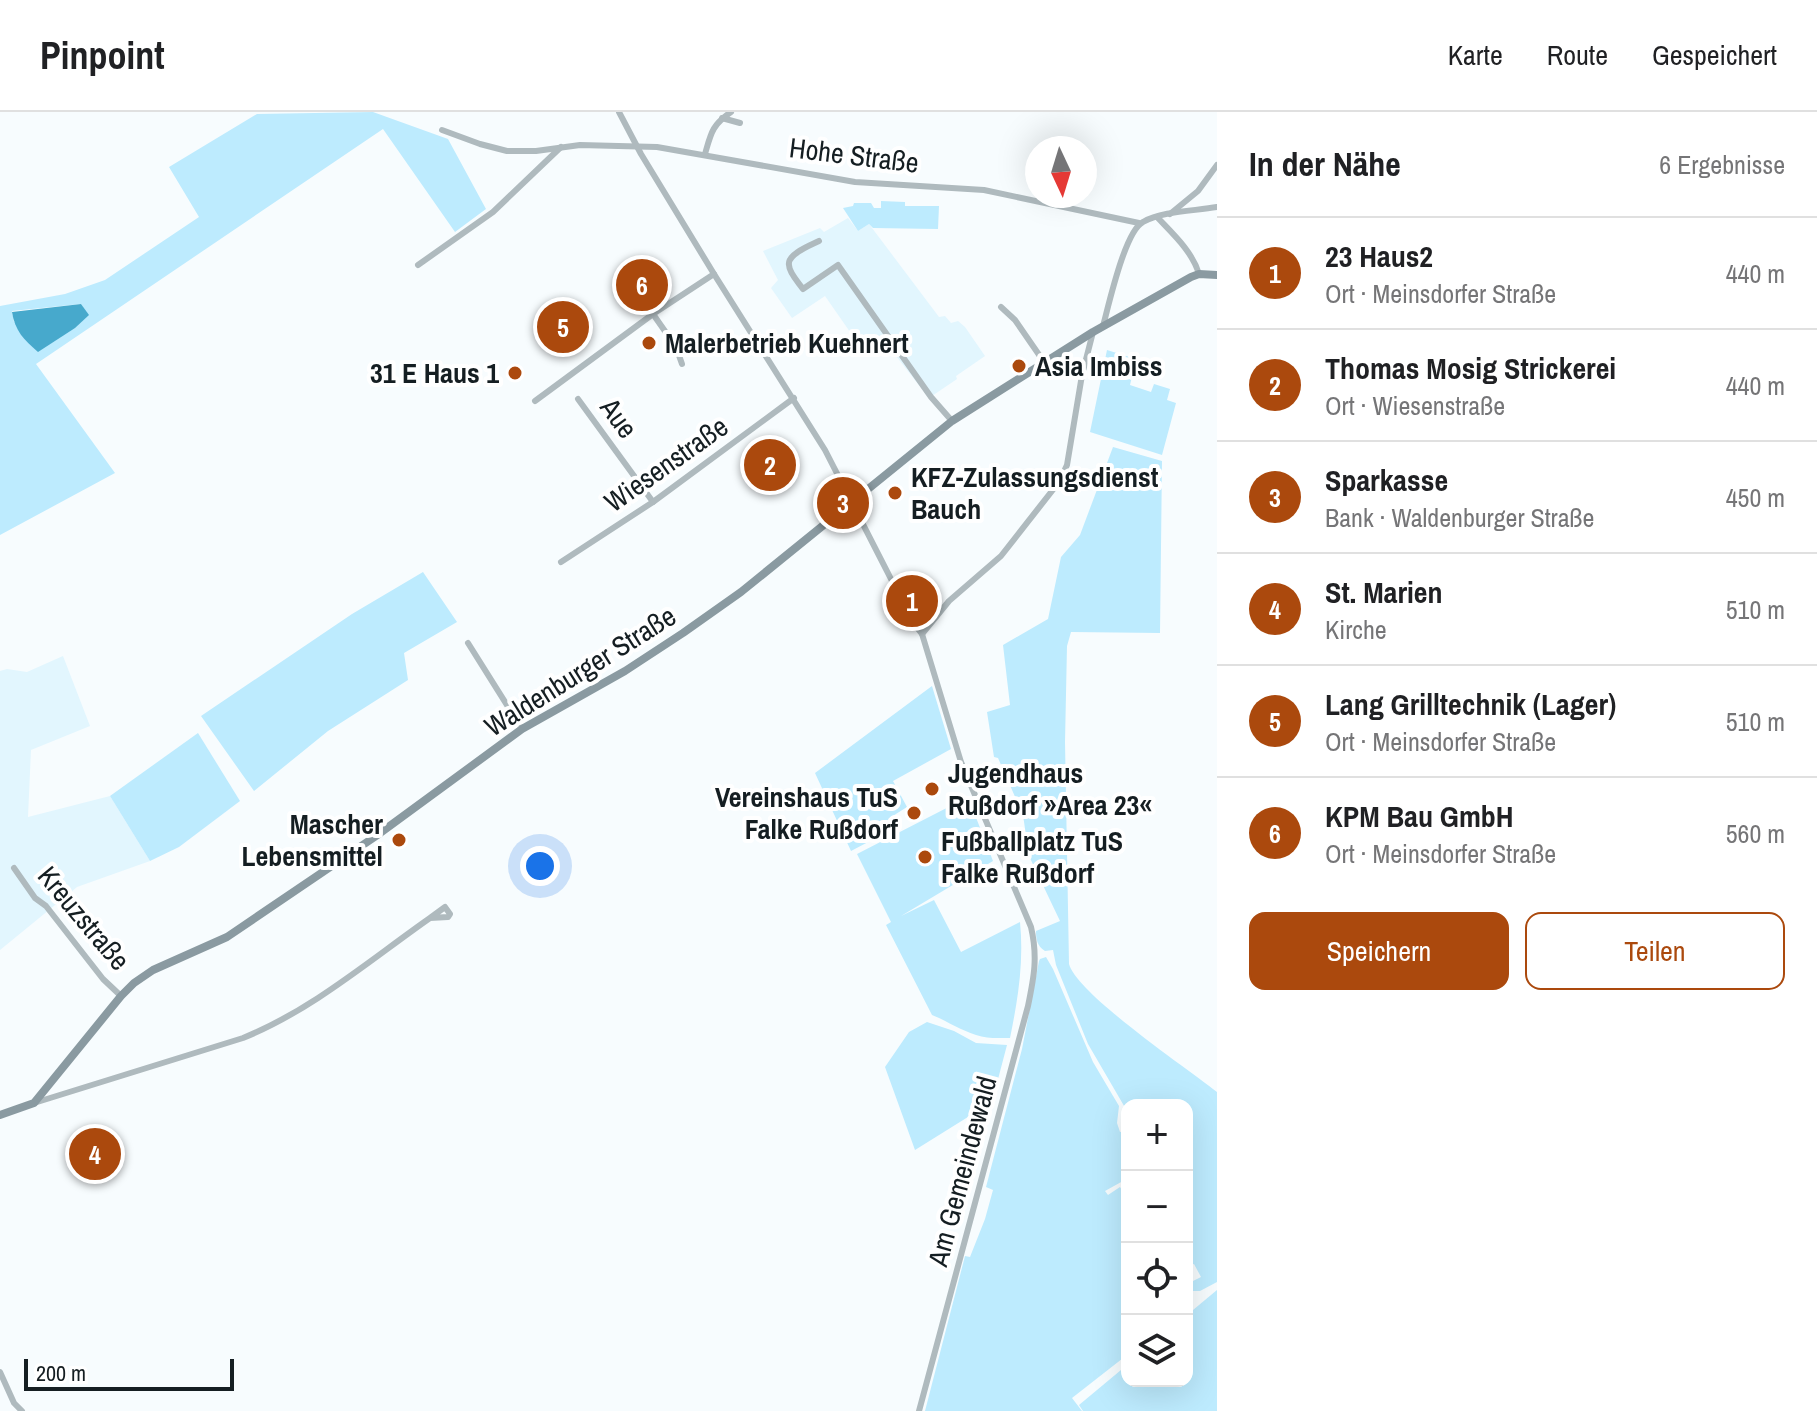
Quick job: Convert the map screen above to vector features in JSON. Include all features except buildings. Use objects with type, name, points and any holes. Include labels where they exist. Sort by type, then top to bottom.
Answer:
[{"type":"main road","name":"Waldenburger Straße","points":[[34,1103],[134,983],[153,970],[227,937],[376,836],[522,729],[625,671],[683,633],[741,592],[952,421],[1103,326],[1199,274]]},
{"type":"main road","points":[[1199,274],[1217,275]]},
{"type":"main road","points":[[0,1115],[34,1103]]},
{"type":"street","points":[[619,112],[714,274],[825,450],[914,624],[922,634],[949,601],[1001,556],[1059,482],[1067,465],[1082,375],[1093,332]]},
{"type":"street","points":[[705,154],[717,122],[731,112]]},
{"type":"street","points":[[722,118],[740,123]]},
{"type":"street","name":"Hohe Straße","points":[[442,130],[507,151],[580,145],[657,147],[855,182],[984,190],[1139,223]]},
{"type":"street","points":[[418,265],[493,212],[561,147]]},
{"type":"street","points":[[1169,214],[1198,191],[1217,165]]},
{"type":"street","points":[[1103,326],[1128,241],[1139,223],[1169,214],[1217,207]]},
{"type":"street","points":[[1157,217],[1182,243],[1196,263],[1199,274]]},
{"type":"street","points":[[819,241],[789,260],[789,266],[803,289],[838,265],[931,397],[952,421]]},
{"type":"street","points":[[535,401],[653,314],[714,274]]},
{"type":"street","points":[[1001,307],[1015,320],[1044,362]]},
{"type":"street","points":[[653,314],[676,347],[682,364]]},
{"type":"street","name":"Wiesenstraße","points":[[561,562],[653,502],[794,398]]},
{"type":"street","name":"Aue","points":[[578,399],[653,502]]},
{"type":"street","name":"Am Gemeindewald","points":[[919,1411],[1036,967],[1035,941],[1024,907],[961,762],[922,634]]},
{"type":"street","points":[[468,643],[522,729]]},
{"type":"street","name":"Kreuzstraße","points":[[14,868],[35,898],[46,906],[103,979],[121,996]]},
{"type":"street","points":[[34,1103],[266,1029],[311,1002],[430,918]]},
{"type":"street","points":[[0,1372],[14,1403],[22,1411]]},
{"type":"shaded area","points":[[373,112],[448,139],[486,209],[455,232],[383,129],[36,364],[115,473],[0,535],[0,306],[65,294],[105,280],[199,217],[169,167],[257,114]],"holes":[[[81,304],[88,316],[14,322],[12,311]]]},
{"type":"shaded area","points":[[881,201],[905,202],[905,206],[939,206],[938,229],[873,228],[869,224],[858,231],[843,208],[854,203],[871,203],[874,208],[881,208]]},
{"type":"shaded area","points":[[848,218],[858,231],[869,224],[939,317],[945,316],[951,323],[958,321],[985,356],[929,398],[882,338],[864,352],[825,296],[792,318],[771,288],[778,280],[763,251],[820,228],[824,232]]},
{"type":"shaded area","points":[[1107,350],[1136,359],[1130,385],[1151,392],[1154,384],[1170,389],[1167,400],[1176,403],[1162,455],[1090,432]]},
{"type":"shaded area","points":[[1113,447],[1162,461],[1160,633],[1071,632],[1067,646],[1065,742],[1069,964],[1076,977],[1112,1012],[1217,1092],[1217,1282],[1200,1291],[1193,1291],[1193,1281],[1201,1277],[1193,1264],[1193,1099],[1121,1101],[1088,1044],[1056,965],[1053,950],[1045,951],[1038,942],[1036,931],[1060,921],[1029,856],[1023,815],[998,758],[994,757],[987,712],[1010,705],[1003,645],[1048,619],[1061,557],[1080,535]]},
{"type":"shaded area","points":[[423,572],[457,622],[404,653],[408,680],[328,731],[254,791],[201,716],[352,614]]},
{"type":"shaded area","points":[[63,656],[90,726],[31,750],[28,817],[110,796],[150,861],[77,887],[0,950],[0,671],[27,672]]},
{"type":"shaded area","points":[[932,686],[951,749],[893,781],[907,807],[888,819],[893,829],[851,851],[815,773]]},
{"type":"shaded area","points":[[198,733],[240,801],[179,847],[150,861],[110,796]]},
{"type":"shaded area","points":[[968,797],[993,861],[901,916],[934,900],[961,952],[1020,922],[1020,980],[1010,1038],[980,1036],[932,1015],[886,925],[891,922],[857,854]]},
{"type":"shaded area","points":[[1046,957],[1053,969],[1093,1062],[1119,1106],[1117,1123],[1121,1132],[1121,1182],[1105,1191],[1108,1195],[1121,1189],[1121,1360],[1072,1398],[1082,1411],[925,1411],[965,1256],[970,1257],[993,1190],[986,1187],[1022,1049],[1040,959]]},
{"type":"shaded area","points":[[927,1022],[976,1043],[1007,1045],[992,1102],[915,1150],[885,1067],[909,1032]]},
{"type":"shaded area","points":[[1217,1290],[1217,1411],[1083,1411],[1079,1405],[1121,1370],[1121,1387],[1193,1387],[1193,1310]]},
{"type":"water","points":[[81,304],[89,315],[38,352],[21,335],[12,312]]},
{"type":"place","name":"KPM Bau GmbH","points":[[642,285]]},
{"type":"place","name":"Lang Grilltechnik (Lager)","points":[[563,327]]},
{"type":"place","name":"Malerbetrieb Kuehnert","points":[[649,343]]},
{"type":"place","name":"Asia Imbiss","points":[[1019,366]]},
{"type":"place","name":"31 E Haus 1","points":[[515,373]]},
{"type":"place","name":"Thomas Mosig Strickerei","points":[[770,465]]},
{"type":"place","name":"KFZ-Zulassungsdienst Bauch","points":[[895,493]]},
{"type":"place","name":"Sparkasse","points":[[843,503]]},
{"type":"place","name":"23 Haus2","points":[[912,601]]},
{"type":"place","name":"Jugendhaus Rußdorf »Area 23«","points":[[932,789]]},
{"type":"place","name":"Vereinshaus TuS Falke Rußdorf","points":[[914,813]]},
{"type":"place","name":"Mascher Lebensmittel","points":[[399,840]]},
{"type":"place","name":"Fußballplatz TuS Falke Rußdorf","points":[[925,857]]},
{"type":"place","name":"St. Marien","points":[[95,1154]]}]
